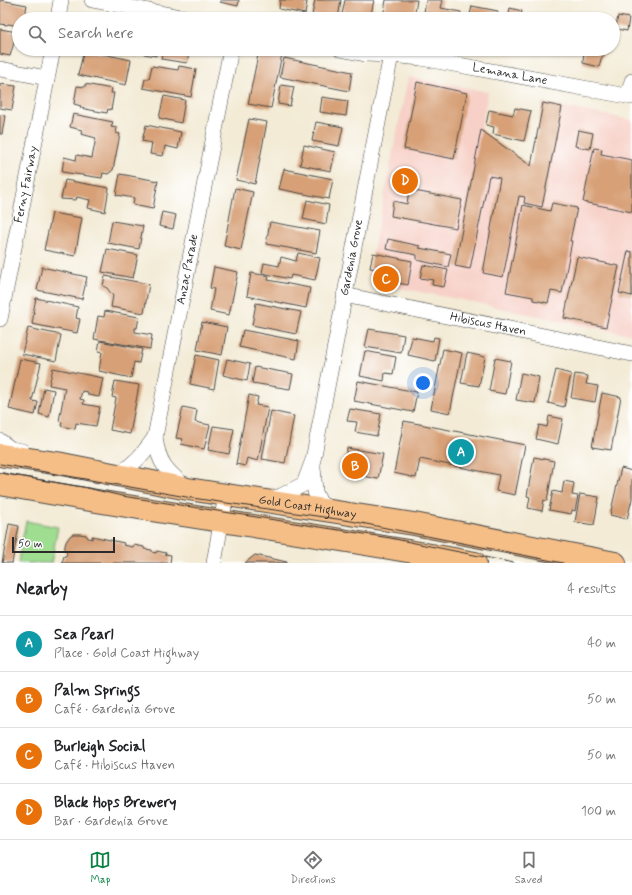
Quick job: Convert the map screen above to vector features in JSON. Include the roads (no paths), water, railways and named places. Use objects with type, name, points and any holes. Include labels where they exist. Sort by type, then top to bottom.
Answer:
[{"type":"highway","name":"Gold Coast Highway","points":[[0,455],[62,464],[188,489],[414,524],[615,563]]},
{"type":"highway","points":[[0,484],[308,534],[475,563]]},
{"type":"street","points":[[59,12],[61,0]]},
{"type":"street","points":[[92,0],[155,12]]},
{"type":"street","name":"Ferny Fairway","points":[[0,319],[51,56]]},
{"type":"street","name":"Anzac Parade","points":[[117,475],[128,469],[138,460],[155,437],[230,56]]},
{"type":"street","name":"Gardenia Grove","points":[[308,534],[303,506],[304,484],[313,460],[391,56]]},
{"type":"street","name":"Lemana Lane","points":[[406,56],[630,97]]},
{"type":"street","points":[[0,69],[47,78]]},
{"type":"street","points":[[630,97],[632,81]]},
{"type":"street","name":"Hibiscus Haven","points":[[344,295],[632,354]]},
{"type":"street","points":[[155,437],[156,450],[161,461],[169,472],[188,489]]},
{"type":"street","points":[[0,441],[11,449],[48,457],[62,464]]},
{"type":"street","name":"Gardenia Grove","points":[[313,460],[313,480],[315,492],[320,503],[336,511]]},
{"type":"street","points":[[262,500],[281,496],[304,484]]},
{"type":"street","points":[[214,563],[226,495]]},
{"type":"tram line","points":[[0,464],[192,498],[351,521],[563,563]]},
{"type":"tram line","points":[[0,473],[83,487],[122,496],[390,538],[514,563]]},
{"type":"place","name":"Black Hops Brewery","points":[[405,181]]},
{"type":"place","name":"Burleigh Social","points":[[386,279]]},
{"type":"place","name":"Sea Pearl","points":[[461,452]]},
{"type":"place","name":"Palm Springs","points":[[355,466]]}]
